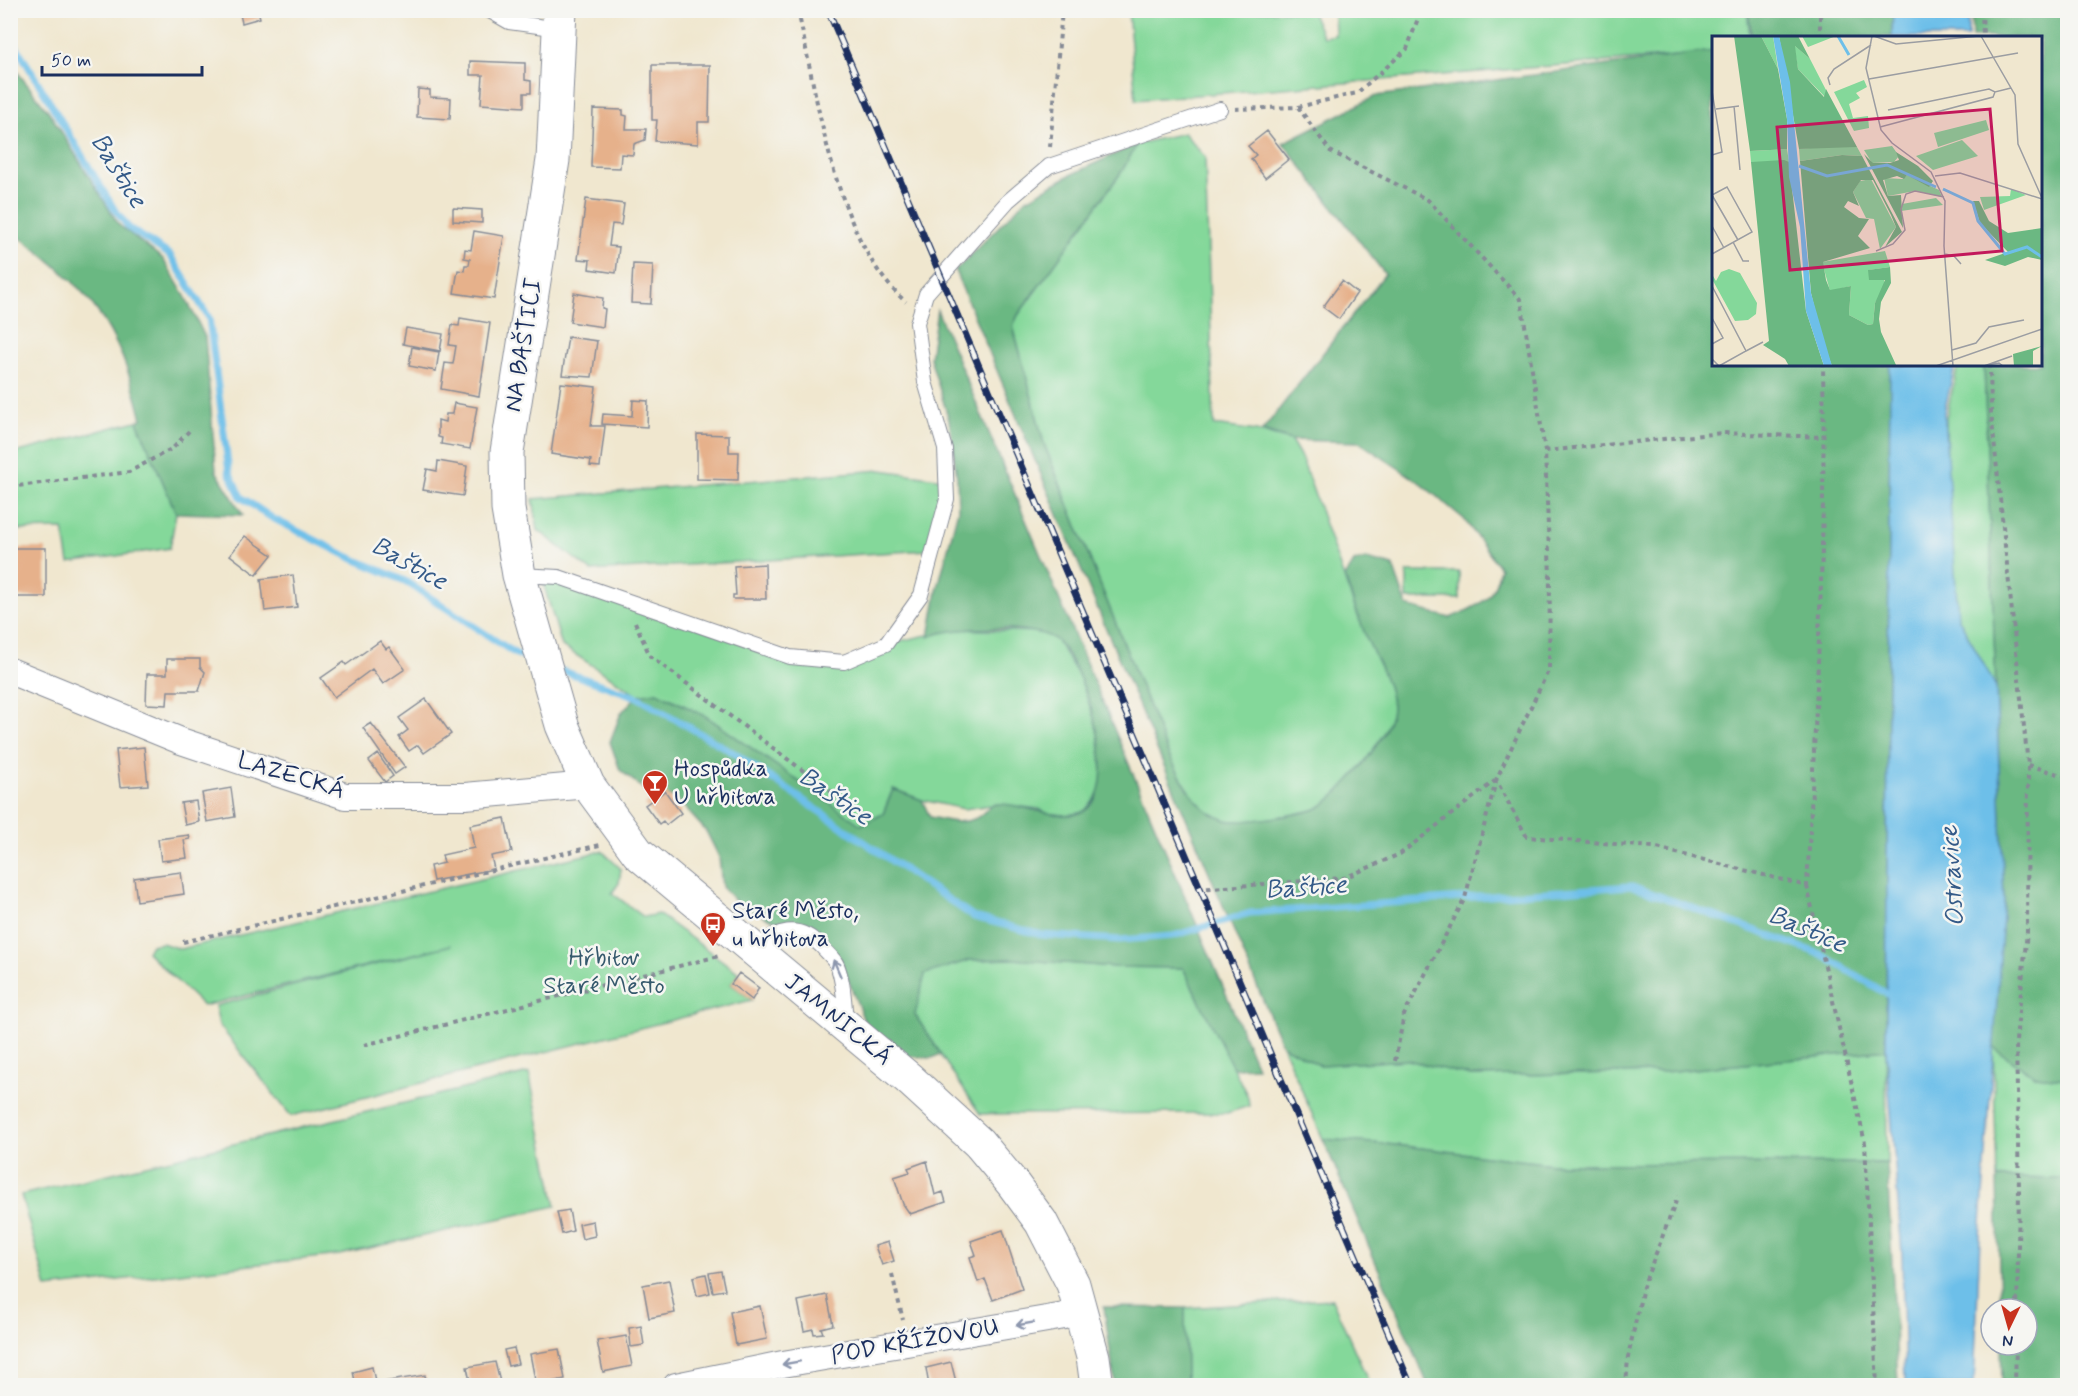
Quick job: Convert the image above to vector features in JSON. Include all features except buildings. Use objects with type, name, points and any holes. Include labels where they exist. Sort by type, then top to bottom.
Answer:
[{"type":"main road","name":"NA BAŠTICI","points":[[546,676],[519,575],[508,509],[507,452],[553,160],[560,20]]},
{"type":"main road","name":"JAMNICKÁ","points":[[546,676],[562,725],[588,785],[627,839],[657,870],[909,1078],[979,1143],[1013,1184],[1041,1222],[1073,1284],[1082,1313],[1097,1386]]},
{"type":"street","name":"LAZECKÁ","points":[[10,671],[180,741],[345,796],[465,796],[588,785]]},
{"type":"street","name":"POD KŘÍŽOVOU","points":[[676,1386],[1082,1313]]},
{"type":"lane","points":[[488,10],[509,22],[560,20]]},
{"type":"lane","points":[[519,575],[559,578],[790,657],[844,662],[886,644],[921,596],[947,499],[945,448],[925,382],[917,323],[926,294],[1008,201],[1049,166],[1220,109]]},
{"type":"lane","points":[[755,952],[768,936],[783,931],[797,932],[814,939],[836,963],[842,981],[846,1026]]},
{"type":"path","points":[[1049,166],[1062,10]]},
{"type":"path","points":[[1220,109],[1298,107],[1357,93],[1407,49],[1421,10]]},
{"type":"path","points":[[1820,10],[1820,36]]},
{"type":"path","points":[[1982,10],[1983,36]]},
{"type":"path","points":[[798,11],[834,172],[861,243],[889,288],[920,314]]},
{"type":"path","points":[[1298,107],[1330,151],[1428,200],[1521,300],[1545,451],[1550,577],[1549,669],[1496,780],[1465,898],[1404,1015],[1395,1061]]},
{"type":"path","points":[[1823,366],[1816,711],[1807,886],[1865,1143],[1877,1386]]},
{"type":"path","points":[[1990,366],[1991,412],[2028,765],[2027,932],[2016,1041],[2019,1191],[2017,1297]]},
{"type":"path","points":[[10,487],[129,472],[172,448],[189,431]]},
{"type":"path","points":[[1545,451],[1722,433],[1823,437]]},
{"type":"path","points":[[627,601],[640,637],[650,656],[845,802]]},
{"type":"path","points":[[2028,765],[2067,777]]},
{"type":"path","points":[[1496,780],[1527,837],[1653,847],[1807,886]]},
{"type":"path","points":[[1198,889],[1344,878],[1400,854],[1496,780]]},
{"type":"path","points":[[183,942],[627,839]]},
{"type":"path","points":[[364,1045],[723,955]]},
{"type":"path","points":[[1626,1386],[1628,1357],[1643,1287],[1678,1196]]},
{"type":"path","points":[[892,1274],[909,1343]]},
{"type":"path","points":[[2015,1386],[2016,1357]]},
{"type":"green space","points":[[1747,10],[1750,36],[1712,36],[1712,53],[1136,100],[1128,11],[1311,11],[1323,37],[1335,35],[1334,11]]},
{"type":"green space","points":[[1748,11],[1893,11],[1892,36],[1752,36]]},
{"type":"green space","points":[[1971,11],[2067,11],[2067,1079],[2035,1076],[1993,1047],[2004,902],[1984,366],[2042,366],[2042,36],[1972,36]]},
{"type":"green space","points":[[1712,51],[1712,366],[1890,366],[1886,1050],[1664,1072],[1471,1076],[1408,1060],[1319,1065],[1282,1045],[955,271],[1025,200],[1068,176],[1137,144],[1122,171],[1018,315],[1013,326],[1044,444],[1168,754],[1191,793],[1206,810],[1215,816],[1233,821],[1313,810],[1330,800],[1365,761],[1385,730],[1392,705],[1389,688],[1368,641],[1345,577],[1354,562],[1366,559],[1393,566],[1407,606],[1450,618],[1484,601],[1494,588],[1500,568],[1464,519],[1419,482],[1359,442],[1291,440],[1262,431],[1385,274],[1283,143],[1376,96]]},
{"type":"green space","points":[[11,64],[49,112],[119,225],[163,259],[185,296],[205,337],[216,471],[243,515],[176,513],[137,421],[142,419],[133,386],[111,333],[81,290],[11,231]]},
{"type":"green space","points":[[1184,133],[1205,157],[1214,425],[1256,431],[1291,440],[1301,457],[1359,618],[1386,680],[1392,705],[1385,730],[1376,745],[1353,776],[1330,800],[1313,810],[1258,819],[1226,820],[1206,810],[1191,793],[1168,754],[1044,444],[1013,326],[1018,315],[1122,171],[1137,144]]},
{"type":"green space","points":[[937,310],[1257,1067],[1233,1068],[1183,968],[1115,967],[1014,959],[970,960],[925,974],[915,1015],[941,1054],[932,1058],[905,1056],[866,1026],[841,961],[812,933],[795,925],[777,922],[739,905],[722,887],[719,857],[706,831],[676,798],[645,790],[620,770],[610,742],[621,713],[638,695],[657,692],[707,717],[861,825],[883,814],[893,789],[922,800],[930,817],[957,822],[974,819],[995,804],[1055,814],[1076,814],[1084,811],[1096,798],[1101,778],[1101,753],[1096,727],[1079,675],[1057,641],[1047,635],[1033,632],[994,628],[940,633],[929,637],[937,591],[958,510],[957,478],[949,420],[930,358]]},
{"type":"green space","points":[[1958,366],[1984,366],[1996,687],[1958,617],[1948,528],[1946,417]]},
{"type":"green space","points":[[137,421],[176,513],[170,548],[69,563],[63,529],[11,530],[11,454]]},
{"type":"green space","points":[[881,470],[944,479],[928,550],[591,571],[538,530],[533,499]]},
{"type":"green space","points":[[1407,572],[1459,572],[1460,599],[1407,599]]},
{"type":"green space","points":[[541,576],[790,657],[844,662],[886,644],[955,629],[1040,632],[1056,639],[1080,678],[1098,729],[1103,783],[1099,793],[1084,812],[1068,815],[1048,814],[1039,809],[999,804],[964,809],[922,800],[893,789],[883,814],[861,825],[707,717],[657,692],[638,695],[562,646]]},
{"type":"green space","name":"Hřbitov Staré Město","points":[[602,851],[621,869],[619,883],[612,893],[644,917],[658,914],[739,973],[731,984],[752,1000],[291,1116],[219,1025],[215,1006],[451,945],[203,1006],[147,952],[151,945],[162,943],[180,949]]},
{"type":"green space","points":[[1014,959],[1115,967],[1183,968],[1248,1097],[1249,1106],[1227,1113],[980,1114],[914,1015],[925,974],[970,960]]},
{"type":"green space","points":[[1282,1045],[1320,1065],[1408,1060],[1471,1076],[1664,1072],[1886,1050],[1887,1163],[1552,1164],[1396,1145],[1323,1139]]},
{"type":"green space","points":[[1993,1047],[2035,1076],[2067,1079],[2067,1179],[1997,1178]]},
{"type":"green space","points":[[529,1073],[556,1206],[339,1255],[47,1288],[21,1195]]},
{"type":"green space","points":[[1323,1139],[1396,1145],[1552,1164],[1887,1163],[1898,1385],[1428,1385]]},
{"type":"green space","points":[[1997,1178],[2067,1179],[2067,1385],[2002,1385],[2001,1357],[2039,1357],[2039,1297],[2000,1297]]},
{"type":"green space","points":[[1332,1299],[1370,1385],[1186,1385],[1185,1308]]},
{"type":"green space","points":[[1104,1307],[1185,1308],[1186,1385],[1115,1385]]},
{"type":"water","points":[[1893,11],[1968,11],[1968,36],[1892,36]]},
{"type":"water","name":"Ostravice","points":[[1890,366],[1955,366],[1944,413],[1958,617],[1996,687],[2004,902],[1980,1237],[1974,1385],[1905,1385],[1902,1254],[1886,1050]]},
{"type":"waterway","name":"Baštice","points":[[10,36],[113,207],[129,228],[170,255],[209,318],[229,472],[241,497],[272,518],[349,557],[405,581],[516,654],[533,660]]},
{"type":"waterway","name":"Baštice","points":[[557,669],[637,697],[734,753],[974,917],[1042,935],[1120,940],[1173,936],[1250,913],[1632,886],[1820,954],[1894,998]]},
{"type":"railway","points":[[828,10],[1411,1386]]},
{"type":"place","name":"Hospůdka U hřbitova","points":[[655,806]]},
{"type":"place","name":"Staré Město, u hřbitova","points":[[713,948]]}]
